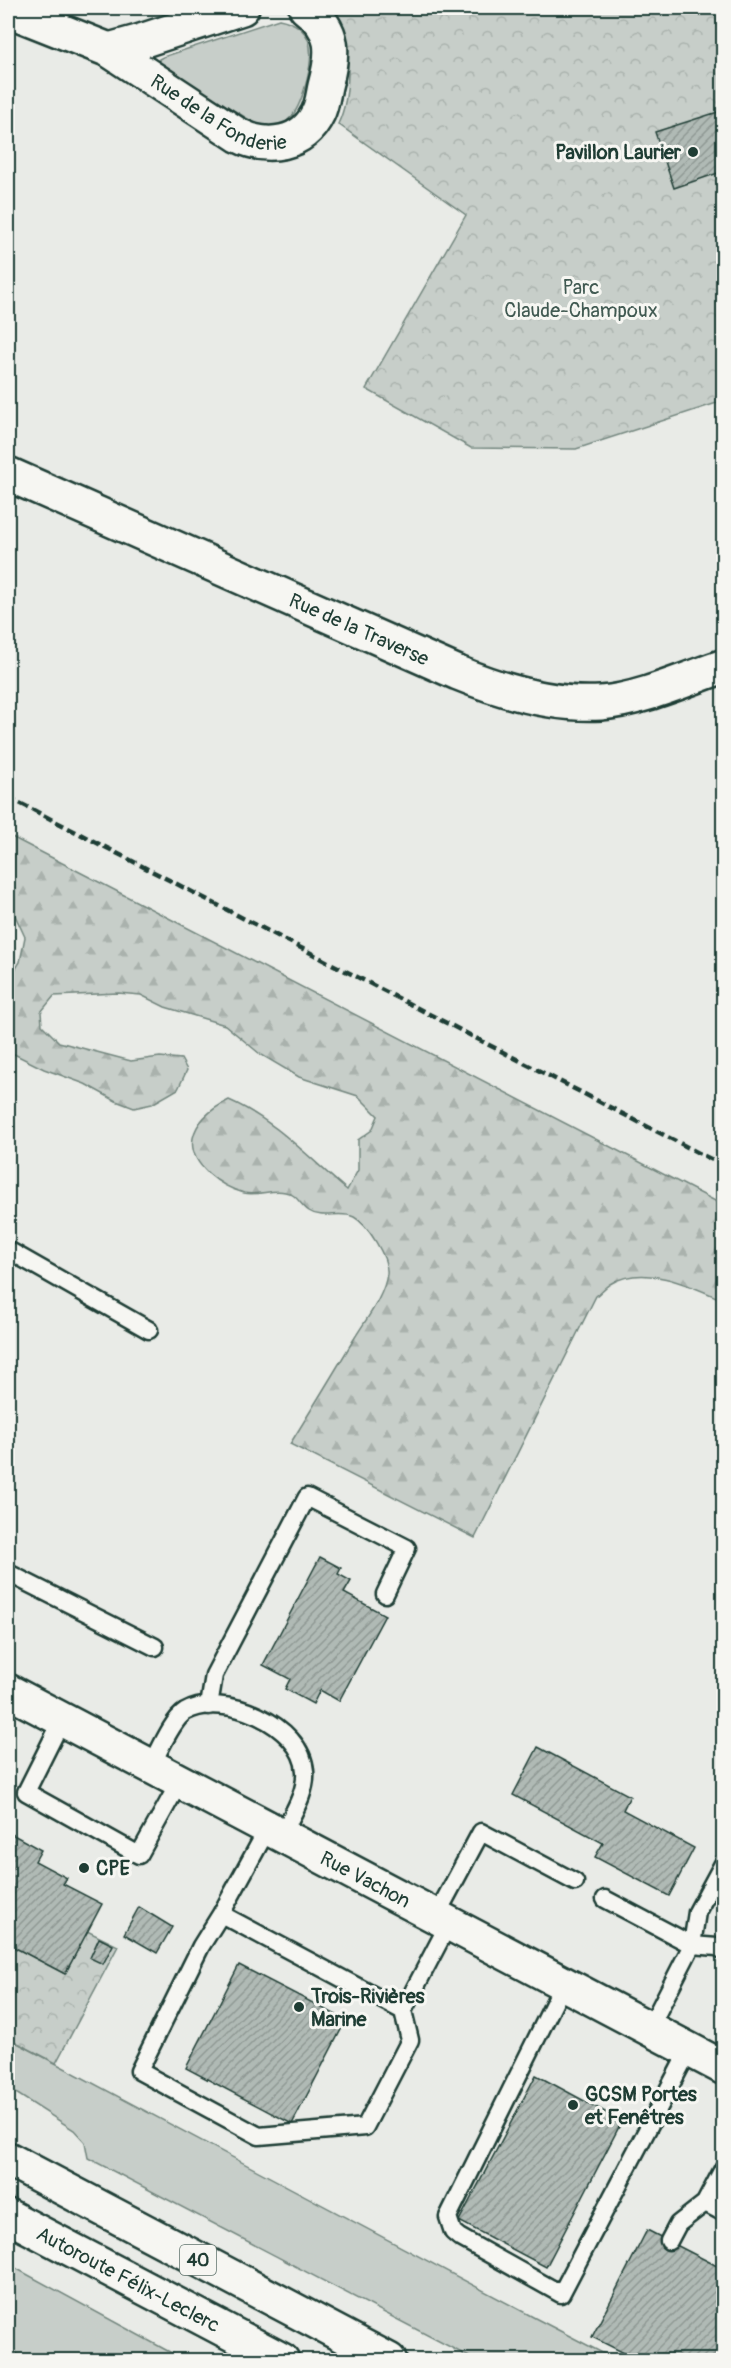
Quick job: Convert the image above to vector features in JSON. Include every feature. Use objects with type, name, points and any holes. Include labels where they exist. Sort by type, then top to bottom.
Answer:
[{"type":"main road","name":"Rue de la Fonderie","points":[[110,50],[243,8]]},
{"type":"main road","name":"Rue de la Fonderie","points":[[8,10],[110,50],[238,135],[256,142],[282,142],[307,129],[318,114],[332,60],[326,29],[321,20],[306,8]]},
{"type":"main road","name":"Rue de la Traverse","points":[[8,474],[458,673],[511,692],[562,701],[602,703],[645,692],[723,666]]},
{"type":"main road","name":"Rue Vachon","points":[[8,1691],[723,2068]]},
{"type":"main road","name":"40","points":[[8,2159],[389,2361]]},
{"type":"main road","name":"Autoroute Félix-Leclerc","points":[[8,2216],[282,2361]]},
{"type":"lane","points":[[8,1250],[149,1330]]},
{"type":"lane","points":[[209,1706],[214,1675],[307,1497],[407,1548],[385,1594]]},
{"type":"lane","points":[[8,1573],[155,1647]]},
{"type":"lane","points":[[151,1766],[180,1716],[192,1709],[209,1706],[244,1711],[270,1721],[288,1734],[299,1748],[304,1765],[304,1787],[201,1946],[139,2071],[259,2136],[365,2127],[410,2040],[403,2011],[481,1832],[574,1882]]},
{"type":"lane","points":[[62,1720],[26,1792],[139,1855],[180,1781]]},
{"type":"lane","points":[[649,2029],[692,1946],[697,1912],[723,1862]]},
{"type":"lane","points":[[605,1899],[692,1946],[717,1947],[723,1951]]},
{"type":"lane","points":[[221,1914],[403,2011]]},
{"type":"lane","points":[[564,1983],[448,2217],[453,2232],[459,2237],[561,2294],[689,2050]]},
{"type":"lane","points":[[669,2241],[678,2224],[705,2203],[723,2167]]},
{"type":"lane","points":[[705,2203],[723,2213]]},
{"type":"green space","name":"Parc Claude-Champoux","points":[[333,8],[723,8],[723,401],[576,449],[471,448],[366,389],[466,215],[338,124],[346,97],[348,65],[344,33]]},
{"type":"green space","points":[[279,19],[291,22],[305,34],[309,41],[310,59],[301,100],[292,116],[286,122],[278,125],[256,124],[159,64],[159,59],[163,57]]},
{"type":"green space","points":[[8,835],[723,1205],[723,1300],[683,1283],[653,1276],[623,1278],[610,1284],[596,1296],[475,1538],[290,1444],[378,1299],[387,1274],[385,1259],[371,1234],[354,1217],[343,1214],[314,1214],[289,1193],[275,1191],[244,1193],[226,1186],[201,1166],[193,1148],[193,1138],[198,1125],[206,1115],[229,1100],[246,1108],[277,1129],[347,1190],[358,1170],[358,1140],[372,1130],[378,1116],[358,1096],[299,1077],[260,1054],[225,1025],[165,1007],[141,995],[118,993],[54,996],[41,1012],[42,1025],[59,1042],[131,1061],[160,1057],[181,1059],[187,1070],[178,1089],[152,1104],[134,1108],[8,1051],[8,981],[20,962],[25,937],[8,904]]},
{"type":"green space","points":[[87,1931],[118,1946],[56,2063],[8,2038],[8,1944],[65,1974]]},
{"type":"green space","points":[[8,2038],[616,2360],[475,2360],[88,2158],[85,2142],[74,2130],[8,2088]]},
{"type":"green space","points":[[8,2264],[185,2360],[29,2360],[8,2349]]},
{"type":"building","name":"Pavillon Laurier","points":[[724,110],[724,171],[674,188],[655,132]]},
{"type":"building","points":[[320,1557],[341,1568],[338,1574],[351,1581],[344,1593],[385,1615],[339,1701],[320,1690],[313,1704],[285,1689],[290,1679],[263,1665]]},
{"type":"building","points":[[538,1747],[630,1796],[623,1810],[694,1848],[669,1896],[595,1857],[603,1843],[513,1795]]},
{"type":"building","points":[[8,1832],[41,1850],[35,1861],[67,1878],[63,1884],[102,1904],[65,1974],[8,1944]]},
{"type":"building","points":[[139,1907],[172,1927],[157,1953],[124,1934]]},
{"type":"building","points":[[99,1938],[113,1945],[103,1964],[90,1958]]},
{"type":"building","points":[[239,1965],[346,2020],[292,2124],[186,2068]]},
{"type":"building","points":[[536,2075],[622,2121],[546,2267],[459,2221]]},
{"type":"building","points":[[647,2230],[721,2268],[724,2264],[724,2360],[638,2360],[592,2337]]},
{"type":"railway","points":[[8,797],[724,1166]]},
{"type":"place","name":"Pavillon Laurier","points":[[693,152]]},
{"type":"place","name":"CPE","points":[[84,1868]]},
{"type":"place","name":"Trois-Rivières Marine","points":[[299,2007]]},
{"type":"place","name":"GCSM Portes et Fenêtres","points":[[573,2105]]}]
